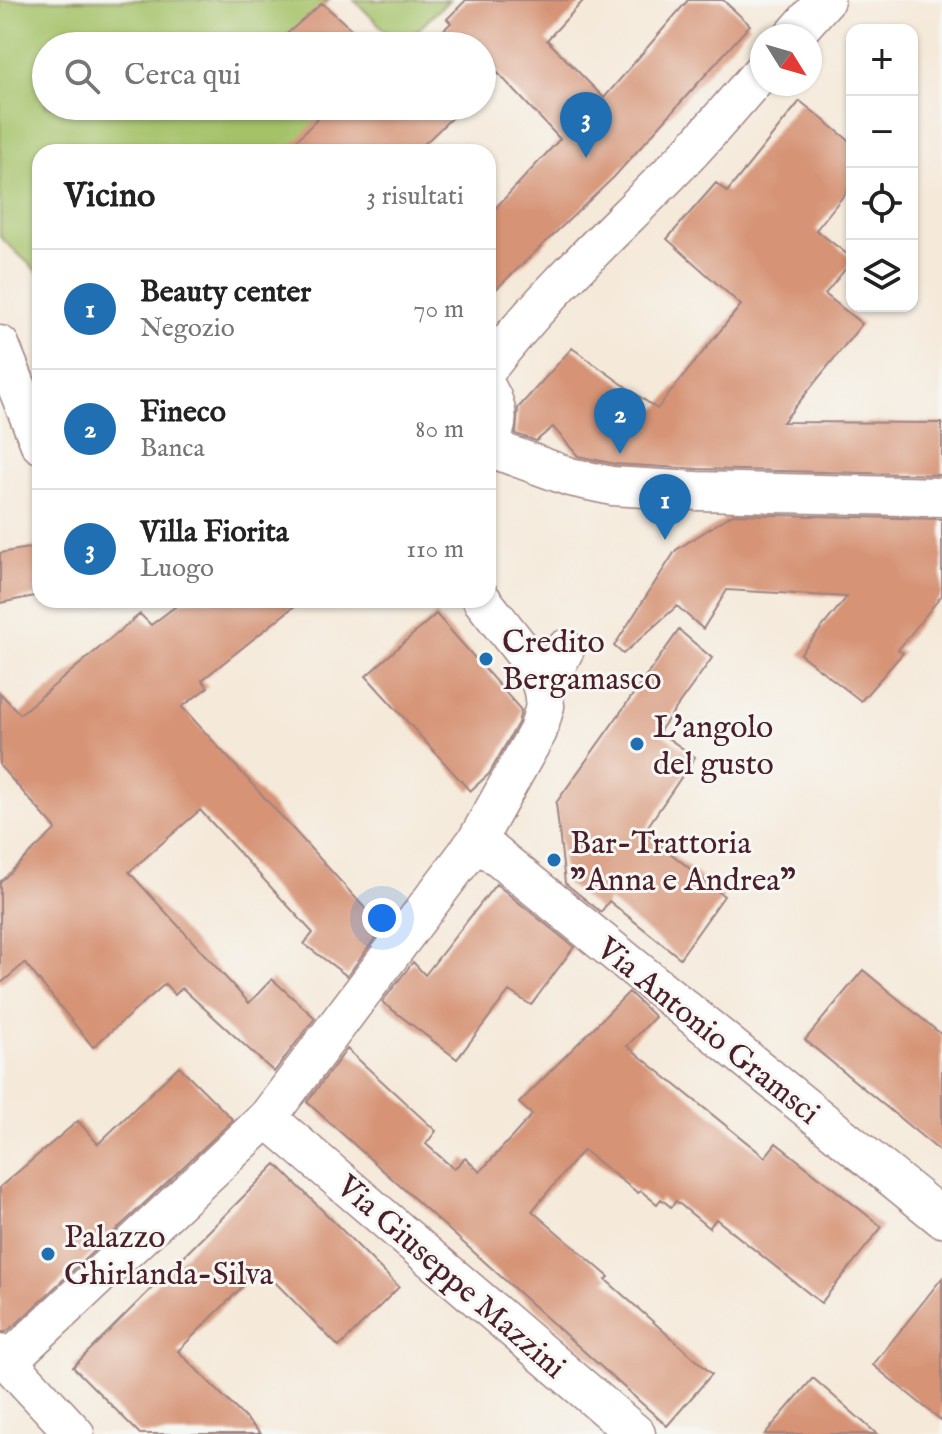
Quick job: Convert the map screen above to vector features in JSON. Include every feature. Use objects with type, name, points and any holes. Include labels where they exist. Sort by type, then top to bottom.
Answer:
[{"type":"street","points":[[804,24],[825,0]]},
{"type":"street","points":[[496,358],[522,326],[679,164],[750,84]]},
{"type":"street","points":[[0,345],[32,424]]},
{"type":"street","points":[[496,404],[496,429]]},
{"type":"street","points":[[496,449],[559,474],[633,488],[942,497]]},
{"type":"street","points":[[656,516],[697,491]]},
{"type":"street","points":[[75,1434],[4,1358],[267,1118],[477,840],[538,731],[545,706],[539,677],[488,608]]},
{"type":"street","points":[[543,691],[565,649]]},
{"type":"street","name":"Via Antonio Gramsci","points":[[477,840],[942,1218]]},
{"type":"street","name":"Via Giuseppe Mazzini","points":[[267,1118],[636,1434]]},
{"type":"green space","points":[[0,0],[329,0],[294,32],[32,32],[32,120],[321,120],[296,144],[32,144],[32,267],[0,237]]},
{"type":"green space","points":[[354,0],[449,0],[416,32],[387,32]]},
{"type":"building","points":[[466,0],[584,0],[547,40],[604,98],[688,0],[723,0],[750,25],[614,177],[496,289],[496,207],[560,139],[498,73],[496,75],[496,32],[441,32],[451,23],[447,19]]},
{"type":"building","points":[[322,3],[354,32],[289,32]]},
{"type":"building","points":[[800,101],[846,138],[846,192],[816,230],[846,253],[846,268],[825,294],[862,324],[783,422],[942,423],[942,475],[615,464],[578,456],[553,427],[536,441],[516,434],[518,408],[572,348],[657,409],[741,305],[667,239],[716,183],[727,192]]},
{"type":"building","points":[[316,120],[449,120],[424,144],[293,144]]},
{"type":"building","points":[[733,514],[942,519],[942,595],[898,650],[903,653],[861,701],[800,654],[847,597],[727,590],[703,629],[677,606],[623,654],[614,646],[676,550]]},
{"type":"building","points":[[32,547],[32,597],[0,603],[0,553]]},
{"type":"building","points":[[173,608],[292,608],[202,680],[208,687],[182,707],[383,928],[347,976],[304,944],[313,933],[200,810],[129,872],[249,1003],[272,979],[315,1018],[274,1072],[182,988],[175,995],[165,984],[93,1047],[25,963],[0,984],[0,882],[56,829],[0,766],[0,693],[20,714],[140,614],[151,625]]},
{"type":"building","points":[[436,614],[521,710],[518,723],[489,774],[470,791],[366,676]]},
{"type":"building","name":"L'angolo del gusto","points":[[679,630],[712,658],[659,732],[695,757],[644,832],[724,896],[680,958],[609,901],[601,912],[565,883],[556,803]]},
{"type":"building","points":[[496,884],[574,947],[531,1005],[509,991],[457,1059],[382,1002],[413,962],[425,975]]},
{"type":"building","points":[[863,970],[942,1035],[942,1153],[805,1040]]},
{"type":"building","points":[[629,992],[655,1017],[627,1046],[765,1157],[776,1143],[882,1227],[821,1303],[716,1219],[709,1228],[676,1201],[671,1207],[661,1199],[657,1204],[583,1150],[532,1211],[609,1277],[606,1280],[712,1374],[667,1426],[307,1102],[347,1049],[436,1131],[426,1144],[454,1169],[465,1158],[480,1172],[532,1115],[519,1103]]},
{"type":"building","name":"Palazzo Ghirlanda-Silva","points":[[179,1066],[233,1120],[16,1324],[6,1332],[0,1332],[0,1187],[78,1121],[98,1144]]},
{"type":"building","points":[[276,1164],[399,1287],[339,1347],[261,1268],[178,1351],[261,1434],[140,1434],[73,1367]]},
{"type":"building","points":[[942,1278],[942,1421],[873,1365]]},
{"type":"building","points":[[813,1378],[877,1434],[765,1434]]},
{"type":"place","name":"Villa Fiorita","points":[[586,158]]},
{"type":"place","name":"Fineco","points":[[620,454]]},
{"type":"place","name":"Beauty center","points":[[665,540]]},
{"type":"place","name":"Credito Bergamasco","points":[[486,659]]},
{"type":"place","name":"L'angolo del gusto","points":[[637,744]]},
{"type":"place","name":"Bar-Trattoria \"Anna e Andrea\"","points":[[554,860]]},
{"type":"place","name":"Palazzo Ghirlanda-Silva","points":[[48,1254]]}]
